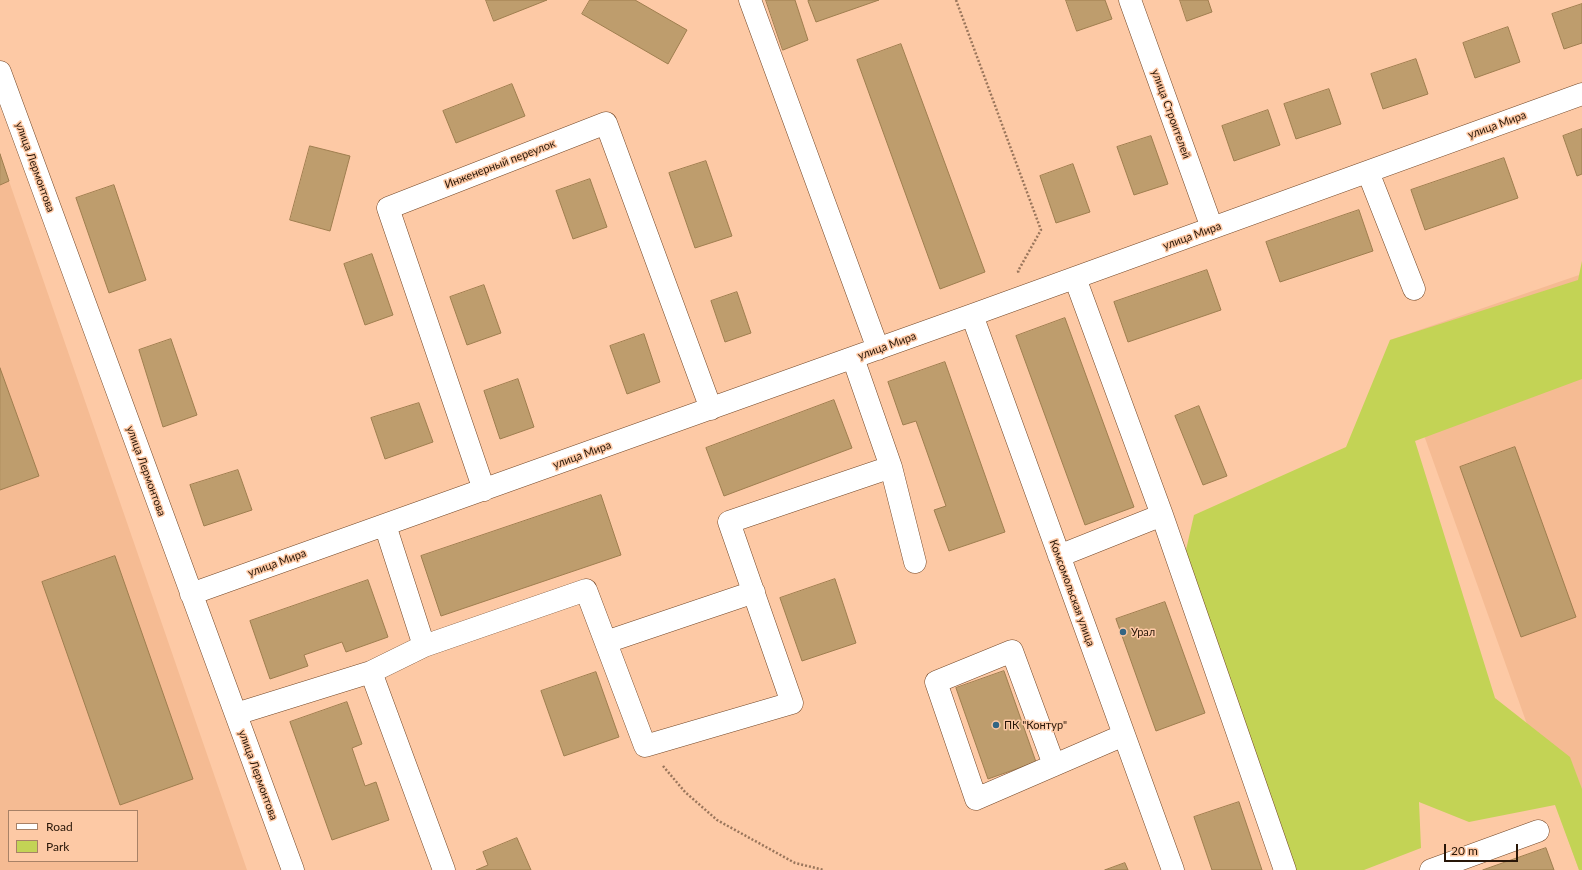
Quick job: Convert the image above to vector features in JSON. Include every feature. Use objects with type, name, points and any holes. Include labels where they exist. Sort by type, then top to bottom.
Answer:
[{"type":"street","points":[[750,0],[878,349]]},
{"type":"street","name":"улица Строителей","points":[[1130,0],[1212,228]]},
{"type":"street","name":"улица Лермонтова","points":[[0,72],[293,870]]},
{"type":"street","name":"улица Мира","points":[[191,594],[972,316],[1582,94]]},
{"type":"street","name":"Инженерный переулок","points":[[484,490],[388,208],[606,123],[711,409]]},
{"type":"street","points":[[1368,172],[1414,289]]},
{"type":"street","points":[[1075,278],[1162,515],[1285,870]]},
{"type":"street","name":"Комсомольская улица","points":[[972,316],[1173,870]]},
{"type":"street","points":[[853,358],[891,467],[916,562]]},
{"type":"street","points":[[236,714],[371,672],[424,646],[586,590],[645,746],[792,703],[729,522],[891,467]]},
{"type":"street","points":[[1059,556],[1162,515]]},
{"type":"street","points":[[385,525],[424,646]]},
{"type":"street","points":[[606,642],[754,592]]},
{"type":"street","points":[[1054,765],[1012,651],[936,682],[976,799],[1124,735]]},
{"type":"street","points":[[371,672],[444,870]]},
{"type":"street","points":[[1431,870],[1538,831]]},
{"type":"path","points":[[956,0],[1041,230],[1018,271],[1028,295]]},
{"type":"path","points":[[645,746],[685,792],[717,820],[795,864],[824,870]]},
{"type":"shaded area","points":[[0,154],[247,870],[0,870]]},
{"type":"shaded area","points":[[1582,274],[1582,870],[1579,870],[1390,340]]},
{"type":"green space","points":[[1582,261],[1582,379],[1415,441],[1495,698],[1570,757],[1582,789],[1582,870],[1579,870],[1555,805],[1469,822],[1419,802],[1421,848],[1364,870],[1290,870],[1183,563],[1194,515],[1346,447],[1390,340],[1578,280]]},
{"type":"building","points":[[486,0],[547,0],[494,21]]},
{"type":"building","points":[[590,0],[635,0],[687,30],[668,64],[582,14]]},
{"type":"building","points":[[766,0],[795,0],[808,40],[783,50]]},
{"type":"building","points":[[879,0],[816,22],[808,1]]},
{"type":"building","points":[[1066,0],[1105,0],[1112,19],[1077,31]]},
{"type":"building","points":[[1180,0],[1208,0],[1212,12],[1187,21]]},
{"type":"building","points":[[1582,4],[1582,43],[1564,49],[1552,14]]},
{"type":"building","points":[[1508,27],[1520,62],[1475,78],[1463,43]]},
{"type":"building","points":[[901,44],[985,272],[940,289],[857,60]]},
{"type":"building","points":[[1416,59],[1428,94],[1383,109],[1371,74]]},
{"type":"building","points":[[512,84],[525,116],[456,143],[443,111]]},
{"type":"building","points":[[1329,89],[1341,124],[1296,139],[1284,104]]},
{"type":"building","points":[[1268,110],[1280,145],[1234,161],[1222,126]]},
{"type":"building","points":[[1582,129],[1582,174],[1577,176],[1563,136]]},
{"type":"building","points":[[1151,136],[1168,184],[1134,195],[1117,147]]},
{"type":"building","points":[[310,146],[350,156],[330,231],[290,220]]},
{"type":"building","points":[[0,154],[9,181],[0,185]]},
{"type":"building","points":[[1504,158],[1518,198],[1425,230],[1411,190]]},
{"type":"building","points":[[706,161],[732,236],[695,248],[669,173]]},
{"type":"building","points":[[1073,164],[1090,212],[1056,223],[1040,176]]},
{"type":"building","points":[[590,179],[607,227],[573,239],[556,191]]},
{"type":"building","points":[[114,185],[146,280],[109,293],[76,198]]},
{"type":"building","points":[[1359,210],[1373,251],[1280,282],[1266,242]]},
{"type":"building","points":[[372,254],[393,315],[365,325],[344,264]]},
{"type":"building","points":[[1207,270],[1221,310],[1128,342],[1114,302]]},
{"type":"building","points":[[484,285],[501,333],[467,345],[450,297]]},
{"type":"building","points":[[737,292],[751,333],[725,342],[711,301]]},
{"type":"building","points":[[1065,318],[1134,507],[1085,525],[1016,336]]},
{"type":"building","points":[[644,334],[660,382],[627,394],[610,346]]},
{"type":"building","points":[[171,339],[197,415],[163,427],[139,350]]},
{"type":"building","points":[[945,362],[1005,532],[949,551],[934,510],[946,506],[916,421],[903,425],[888,382]]},
{"type":"building","points":[[0,368],[39,476],[0,490]]},
{"type":"building","points":[[518,379],[534,427],[500,439],[484,391]]},
{"type":"building","points":[[834,400],[852,448],[724,496],[706,448]]},
{"type":"building","points":[[419,403],[433,442],[385,459],[371,418]]},
{"type":"building","points":[[1199,406],[1227,476],[1203,485],[1175,416]]},
{"type":"building","points":[[1515,447],[1576,617],[1521,637],[1460,467]]},
{"type":"building","points":[[238,470],[252,510],[204,526],[190,485]]},
{"type":"building","points":[[601,495],[621,555],[441,616],[421,556]]},
{"type":"building","points":[[115,556],[193,779],[120,805],[42,582]]},
{"type":"building","points":[[835,579],[856,643],[802,661],[780,598]]},
{"type":"building","points":[[368,580],[388,637],[346,652],[342,642],[304,655],[308,666],[270,679],[250,621]]},
{"type":"building","points":[[1165,602],[1205,713],[1156,731],[1116,619]]},
{"type":"building","points":[[1004,671],[1036,762],[988,779],[956,688]]},
{"type":"building","points":[[596,672],[619,737],[564,756],[541,691]]},
{"type":"building","points":[[347,702],[362,744],[352,748],[365,786],[376,782],[389,820],[332,840],[290,722]]},
{"type":"building","points":[[1239,802],[1262,870],[1212,870],[1194,817]]},
{"type":"building","points":[[517,838],[531,870],[476,870],[488,865],[483,852]]},
{"type":"building","points":[[1546,848],[1554,870],[1483,870]]},
{"type":"building","points":[[1125,863],[1128,870],[1105,870]]},
{"type":"place","name":"Урал","points":[[1123,632]]},
{"type":"place","name":"ПК \"Контур\"","points":[[996,725]]}]
